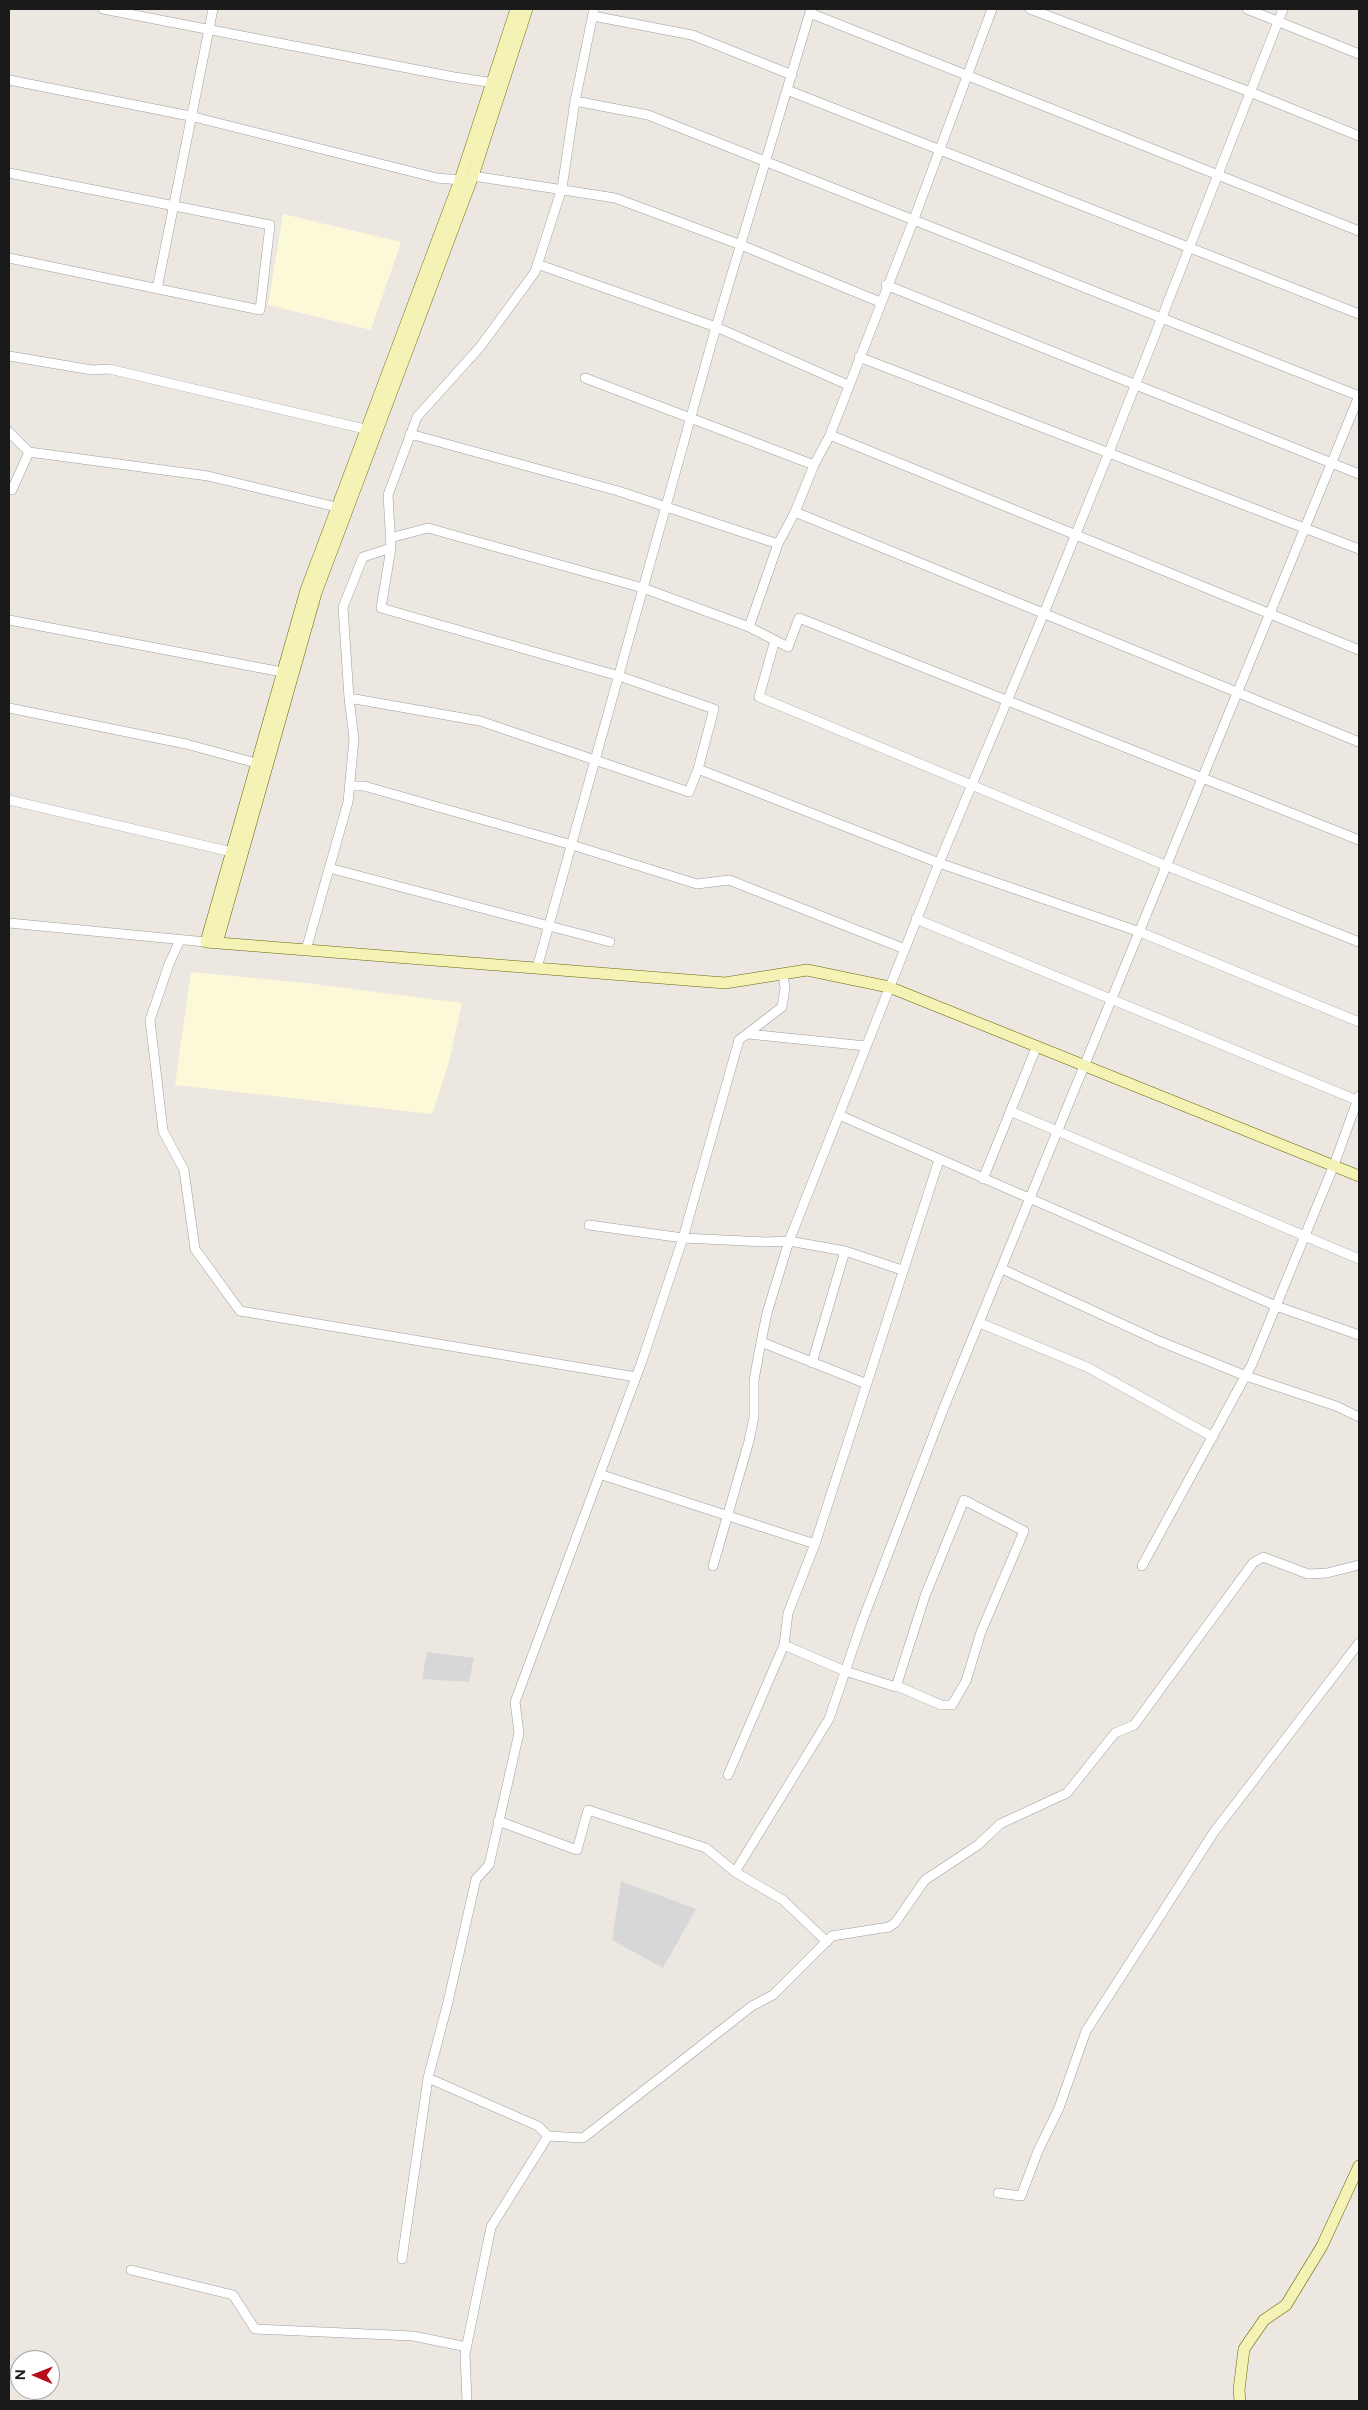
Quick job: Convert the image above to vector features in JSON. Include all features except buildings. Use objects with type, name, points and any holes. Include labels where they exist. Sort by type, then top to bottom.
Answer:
[{"type":"street","points":[[102,9],[454,77],[494,83]]},
{"type":"street","points":[[157,289],[190,116],[213,9]]},
{"type":"street","points":[[212,943],[232,852],[306,590],[460,180],[494,83],[516,9]]},
{"type":"street","points":[[212,943],[316,593],[472,176],[527,9]]},
{"type":"street","points":[[749,627],[778,544],[795,512],[814,465],[830,435],[886,285],[914,219],[992,9]]},
{"type":"street","points":[[1030,9],[1250,92],[1359,136]]},
{"type":"street","points":[[1248,9],[1359,54]]},
{"type":"street","points":[[713,1566],[754,1417],[754,1380],[761,1342],[767,1313],[789,1241],[970,785],[1075,535],[1283,9]]},
{"type":"street","points":[[538,968],[690,418],[811,11],[968,76],[1359,231]]},
{"type":"street","points":[[349,698],[480,722],[689,792],[698,769],[714,709],[619,676],[382,608],[391,548],[388,495],[416,417],[480,347],[535,272],[562,188],[574,101],[594,12],[692,35],[792,75]]},
{"type":"street","points":[[9,80],[190,116],[437,178],[460,180]]},
{"type":"street","points":[[787,90],[1359,314]]},
{"type":"street","points":[[574,101],[648,115],[766,160],[1359,396],[1239,693],[943,1410],[829,1719],[735,1872]]},
{"type":"street","points":[[9,173],[270,225],[260,310],[9,258]]},
{"type":"street","points":[[472,176],[562,188],[615,198],[741,245],[880,302]]},
{"type":"street","points":[[537,264],[716,327],[848,385]]},
{"type":"street","points":[[886,285],[1359,474]]},
{"type":"street","points":[[9,356],[92,370],[109,369],[365,429]]},
{"type":"street","points":[[859,357],[1306,527],[1359,549]]},
{"type":"street","points":[[585,378],[814,465]]},
{"type":"street","points":[[9,432],[29,452],[208,476],[336,507]]},
{"type":"street","points":[[410,434],[618,491],[778,544]]},
{"type":"street","points":[[830,435],[1359,650]]},
{"type":"street","points":[[12,490],[29,452]]},
{"type":"street","points":[[795,512],[1359,742]]},
{"type":"street","points":[[390,538],[428,528],[643,588],[749,627],[788,647],[799,618],[1006,702],[1204,777],[1359,840]]},
{"type":"street","points":[[306,950],[348,802],[350,786],[354,739],[349,698],[344,607],[363,557],[391,548]]},
{"type":"street","points":[[9,620],[282,672]]},
{"type":"street","points":[[775,640],[759,697],[1167,866],[1359,942]]},
{"type":"street","points":[[9,708],[169,740],[256,763]]},
{"type":"street","points":[[698,769],[939,862],[1140,932],[1359,1022]]},
{"type":"street","points":[[350,786],[364,786],[572,845],[697,884],[729,880],[905,949]]},
{"type":"street","points":[[9,800],[232,852]]},
{"type":"street","points":[[330,868],[610,942]]},
{"type":"street","points":[[916,919],[1112,1001],[1359,1100],[1246,1376],[1142,1566]]},
{"type":"street","points":[[9,923],[212,943],[725,983],[807,970],[889,987],[1036,1048],[1359,1176]]},
{"type":"street","points":[[180,940],[168,964],[150,1020],[163,1131],[184,1170],[195,1249],[240,1311],[636,1377]]},
{"type":"street","points":[[402,2258],[428,2078],[448,2002],[476,1879],[490,1865],[519,1733],[515,1702],[602,1475],[636,1377],[683,1238],[739,1040],[782,1007],[785,988],[783,974]]},
{"type":"street","points":[[748,1034],[866,1046]]},
{"type":"street","points":[[983,1179],[1036,1048]]},
{"type":"street","points":[[1010,1111],[1359,1259]]},
{"type":"street","points":[[839,1115],[1276,1306],[1359,1335]]},
{"type":"street","points":[[728,1775],[784,1645],[788,1613],[815,1544],[939,1160]]},
{"type":"street","points":[[589,1225],[683,1238],[766,1242],[789,1241],[845,1250],[902,1270]]},
{"type":"street","points":[[812,1363],[845,1250]]},
{"type":"street","points":[[1002,1269],[1159,1341],[1246,1376],[1359,1417]]},
{"type":"street","points":[[980,1323],[1089,1368],[1213,1437]]},
{"type":"street","points":[[761,1342],[866,1384]]},
{"type":"street","points":[[602,1475],[728,1514],[815,1544]]},
{"type":"street","points":[[784,1645],[845,1672],[897,1686],[941,1705],[952,1705],[966,1681],[981,1632],[1024,1531],[964,1500],[924,1596],[897,1686]]},
{"type":"street","points":[[428,2078],[538,2126],[548,2136],[583,2138],[752,2006],[773,1995],[832,1936],[889,1928],[895,1923],[925,1880],[978,1845],[1000,1824],[1067,1794],[1115,1734],[1134,1725],[1253,1563],[1263,1557],[1308,1574],[1327,1573],[1359,1565]]},
{"type":"street","points":[[998,2193],[1021,2196],[1038,2151],[1059,2108],[1086,2031],[1214,1832],[1359,1644]]},
{"type":"street","points":[[498,1822],[577,1850],[588,1810],[706,1848],[735,1872],[783,1900],[827,1942]]},
{"type":"street","points":[[467,2401],[466,2347],[491,2227],[548,2136]]},
{"type":"street","points":[[1240,2401],[1239,2390],[1244,2349],[1264,2320],[1286,2306],[1322,2246],[1359,2166]]},
{"type":"street","points":[[131,2270],[233,2294],[255,2329],[413,2336],[466,2347]]},
{"type":"shaded area","points":[[283,214],[401,242],[371,330],[268,305]]},
{"type":"shaded area","points":[[191,972],[306,983],[462,1003],[449,1062],[432,1114],[175,1085]]},
{"type":"shaded area","points":[[427,1652],[474,1658],[469,1682],[422,1679]]},
{"type":"shaded area","points":[[621,1881],[696,1909],[663,1968],[612,1940]]}]
